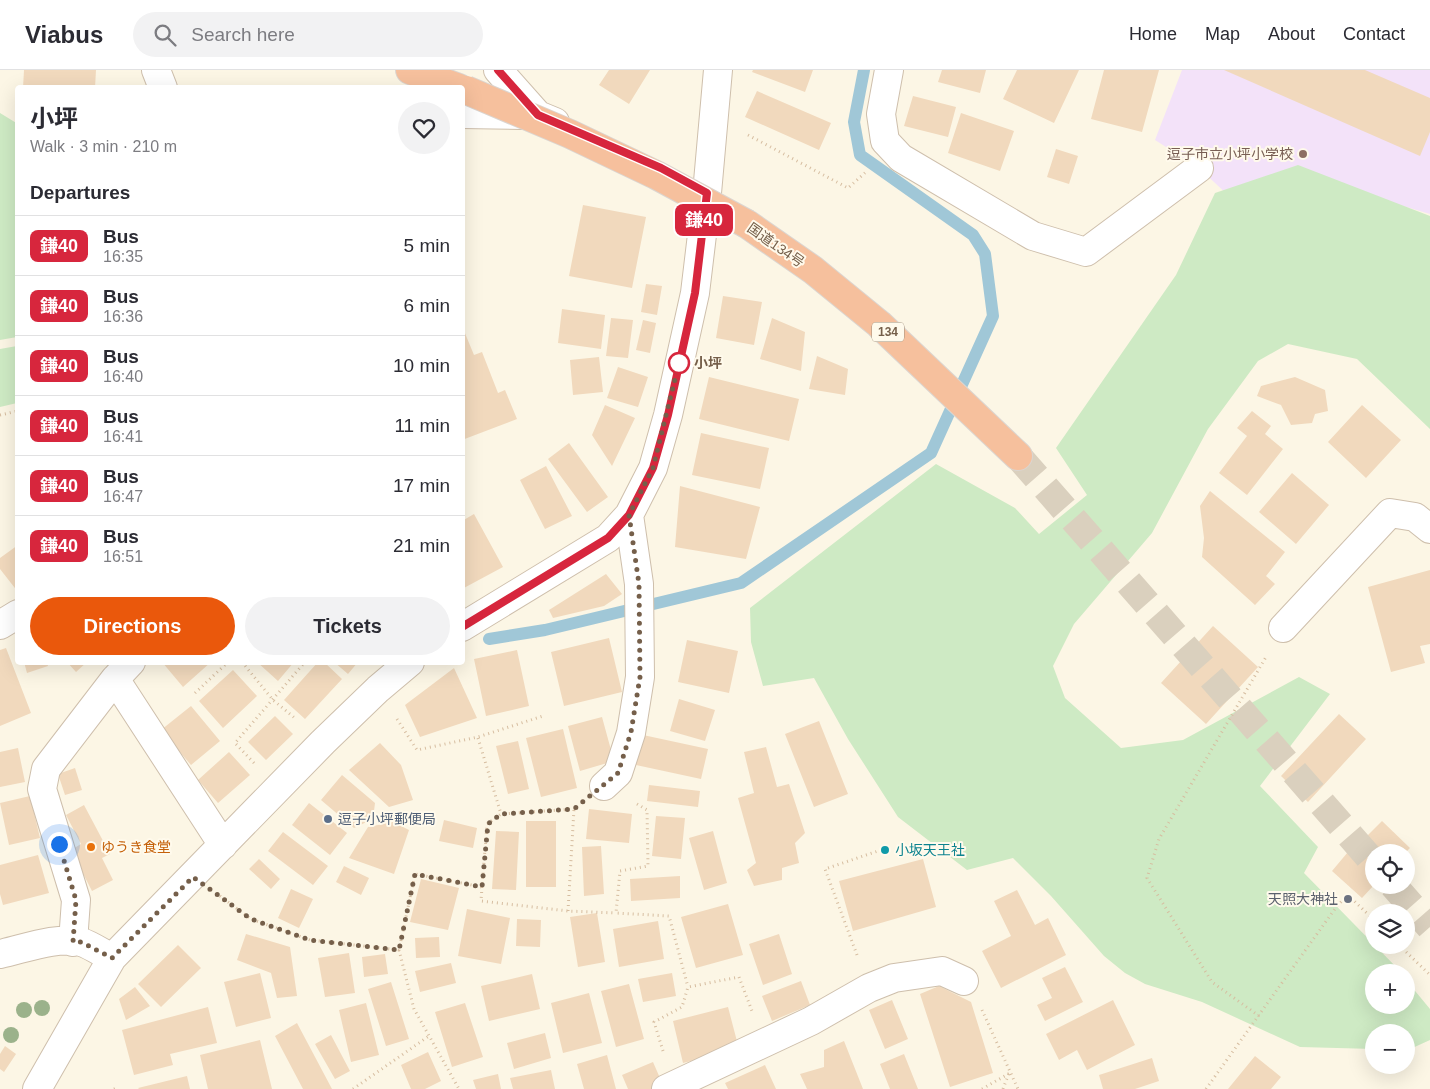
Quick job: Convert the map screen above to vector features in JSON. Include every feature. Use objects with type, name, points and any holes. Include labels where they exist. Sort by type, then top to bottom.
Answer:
[{"type":"highway","name":"国道134号","points":[[410,70],[441,85]]},
{"type":"highway","name":"国道134号","points":[[465,96],[570,134],[656,174],[747,224],[813,270],[879,324],[1018,456]]},
{"type":"street","points":[[156,70],[162,85]]},
{"type":"street","points":[[498,70],[538,115]]},
{"type":"street","points":[[465,625],[608,538],[629,515],[653,468],[668,415],[695,293],[707,193],[718,70]]},
{"type":"street","points":[[889,70],[881,114],[885,142],[901,158],[1033,236],[1086,252],[1199,168]]},
{"type":"street","points":[[465,96],[538,115],[661,168],[707,193]]},
{"type":"street","points":[[1283,628],[1390,513],[1415,517],[1430,529]]},
{"type":"street","points":[[604,786],[618,773],[631,732],[640,677],[639,584],[629,515]]},
{"type":"street","points":[[0,625],[15,616]]},
{"type":"street","points":[[37,1089],[112,958],[323,742],[378,689],[406,665]]},
{"type":"street","points":[[73,942],[76,900],[42,789],[46,769],[123,671],[223,845]]},
{"type":"street","points":[[0,954],[56,942],[81,942],[112,958]]},
{"type":"street","points":[[670,1087],[811,1021],[869,988],[894,978],[942,971],[964,981]]},
{"type":"path","points":[[713,118],[848,188],[891,148]]},
{"type":"path","points":[[0,415],[15,412]]},
{"type":"path","points":[[1258,1016],[1212,982],[1147,878],[1159,839],[1283,628]]},
{"type":"path","points":[[195,692],[225,665]]},
{"type":"path","points":[[244,665],[273,700],[323,742]]},
{"type":"path","points":[[279,788],[235,743],[302,665]]},
{"type":"path","points":[[378,689],[417,750],[478,737],[543,716]]},
{"type":"path","points":[[478,737],[501,814]]},
{"type":"path","points":[[616,913],[620,871],[648,866],[647,810],[604,786],[574,809],[501,814],[488,824],[481,900],[568,911],[669,916],[688,988],[682,1007],[654,1022],[670,1087]]},
{"type":"path","points":[[568,911],[574,809]]},
{"type":"path","points":[[869,988],[825,868],[878,851]]},
{"type":"path","points":[[459,1089],[414,1009],[399,950],[415,874],[482,887]]},
{"type":"path","points":[[193,877],[251,919],[310,940],[399,950]]},
{"type":"path","points":[[1206,1089],[1337,906],[1348,895],[1365,911]]},
{"type":"path","points":[[1408,954],[1430,975]]},
{"type":"path","points":[[688,988],[739,977],[764,1042]]},
{"type":"path","points":[[964,981],[976,997],[1018,1089]]},
{"type":"path","points":[[353,1089],[429,1036]]},
{"type":"path","points":[[982,1089],[1010,1073]]},
{"type":"path","points":[[1003,1089],[1010,1073]]},
{"type":"shaded area","name":"逗子市立小坪小学校","points":[[1182,70],[1430,70],[1430,214],[1312,179],[1230,197],[1199,168],[1155,140]]},
{"type":"green space","points":[[0,113],[15,122],[15,337],[0,340]]},
{"type":"green space","points":[[1298,165],[1430,216],[1430,429],[1357,359],[1288,344],[1258,361],[1208,429],[1152,533],[1074,624],[1053,666],[1065,698],[1121,748],[1183,740],[1299,677],[1330,694],[1260,786],[1318,847],[1304,873],[1365,935],[1365,954],[1383,954],[1393,964],[1365,964],[1365,1014],[1415,1014],[1415,991],[1430,1009],[1430,1040],[1415,1047],[1415,1024],[1365,1024],[1365,1049],[1300,1047],[1202,1002],[1145,984],[1125,973],[1104,956],[1051,896],[1013,858],[967,870],[898,817],[848,739],[814,678],[763,686],[751,642],[750,608],[936,464],[1015,508],[1039,534],[1087,495],[1056,448],[1176,275],[1215,193]]},
{"type":"green space","points":[[15,346],[15,403],[0,407],[0,349]]},
{"type":"building","points":[[24,70],[96,70],[95,85],[23,85]]},
{"type":"building","points":[[609,70],[650,70],[629,104],[599,85]]},
{"type":"building","points":[[753,70],[813,70],[805,92],[752,72]]},
{"type":"building","points":[[942,70],[986,70],[980,93],[938,82]]},
{"type":"building","points":[[1017,70],[1079,70],[1054,123],[1003,99]]},
{"type":"building","points":[[1104,70],[1159,70],[1142,132],[1091,119]]},
{"type":"building","points":[[1224,70],[1365,70],[1430,98],[1430,132],[1420,156]]},
{"type":"building","points":[[757,91],[831,123],[819,150],[745,117]]},
{"type":"building","points":[[913,96],[956,107],[948,137],[904,126]]},
{"type":"building","points":[[961,113],[1014,131],[1000,171],[948,153]]},
{"type":"building","points":[[1056,149],[1078,156],[1069,184],[1047,177]]},
{"type":"building","points":[[583,205],[646,217],[632,288],[569,276]]},
{"type":"building","points":[[646,284],[662,286],[657,315],[641,312]]},
{"type":"building","points":[[723,296],[762,302],[754,345],[716,338]]},
{"type":"building","points":[[562,309],[605,315],[601,349],[558,343]]},
{"type":"building","points":[[611,318],[633,320],[628,358],[606,356]]},
{"type":"building","points":[[772,318],[805,332],[801,371],[760,359]]},
{"type":"building","points":[[643,320],[656,323],[650,353],[636,350]]},
{"type":"building","points":[[465,333],[474,355],[482,352],[498,393],[505,390],[517,419],[465,439]]},
{"type":"building","points":[[817,356],[848,369],[845,395],[809,389]]},
{"type":"building","points":[[599,357],[603,392],[573,395],[570,360]]},
{"type":"building","points":[[618,367],[648,377],[638,407],[607,398]]},
{"type":"building","points":[[709,377],[799,399],[789,441],[699,419]]},
{"type":"building","points":[[1295,377],[1325,390],[1328,411],[1315,414],[1312,423],[1291,425],[1281,405],[1257,396],[1261,386]]},
{"type":"building","points":[[605,405],[635,418],[612,466],[592,435]]},
{"type":"building","points":[[1362,405],[1401,440],[1366,478],[1328,442]]},
{"type":"building","points":[[1252,411],[1271,426],[1265,434],[1283,449],[1247,495],[1219,473],[1247,436],[1237,428]]},
{"type":"building","points":[[701,433],[769,448],[760,489],[692,475]]},
{"type":"building","points":[[569,443],[608,497],[587,512],[548,459]]},
{"type":"building","points":[[546,466],[572,516],[545,529],[520,480]]},
{"type":"building","points":[[1292,473],[1329,505],[1296,544],[1259,512]]},
{"type":"building","points":[[680,486],[760,507],[746,559],[675,547]]},
{"type":"building","points":[[1210,491],[1285,552],[1266,576],[1275,584],[1255,605],[1202,557],[1204,538],[1200,506]]},
{"type":"building","points":[[474,514],[503,567],[465,587],[465,519]]},
{"type":"building","points":[[15,547],[15,588],[0,569],[0,558]]},
{"type":"building","points":[[1430,570],[1430,644],[1420,646],[1425,663],[1391,672],[1368,587]]},
{"type":"building","points":[[606,574],[622,594],[604,606],[553,618],[549,610]]},
{"type":"building","points":[[1213,626],[1258,667],[1206,724],[1161,683]]},
{"type":"building","points":[[609,638],[622,692],[564,706],[551,652]]},
{"type":"building","points":[[687,640],[738,651],[729,693],[678,682]]},
{"type":"building","points":[[6,648],[31,713],[0,726],[0,650]]},
{"type":"building","points":[[517,650],[529,706],[486,716],[474,659]]},
{"type":"building","points":[[25,665],[48,665],[48,666],[27,673]]},
{"type":"building","points":[[70,665],[84,665],[76,672]]},
{"type":"building","points":[[165,665],[208,665],[183,687]]},
{"type":"building","points":[[260,665],[291,665],[278,681]]},
{"type":"building","points":[[315,665],[327,665],[342,679],[305,719],[284,700]]},
{"type":"building","points":[[338,665],[356,665],[348,674]]},
{"type":"building","points":[[454,668],[477,718],[420,737],[405,705]]},
{"type":"building","points":[[233,670],[257,696],[223,728],[199,701]]},
{"type":"building","points":[[679,699],[715,710],[705,741],[670,731]]},
{"type":"building","points":[[191,706],[220,741],[191,765],[161,730]]},
{"type":"building","points":[[1339,714],[1366,739],[1308,802],[1281,776]]},
{"type":"building","points":[[275,716],[293,734],[266,760],[248,742]]},
{"type":"building","points":[[602,717],[614,761],[580,771],[568,726]]},
{"type":"building","points":[[819,721],[848,794],[814,807],[785,734]]},
{"type":"building","points":[[563,729],[577,788],[541,797],[526,738]]},
{"type":"building","points":[[643,735],[708,749],[701,779],[636,765]]},
{"type":"building","points":[[518,741],[529,789],[508,794],[496,746]]},
{"type":"building","points":[[380,743],[401,765],[413,800],[389,807],[349,770]]},
{"type":"building","points":[[766,747],[777,787],[789,784],[805,833],[795,843],[799,863],[782,868],[782,880],[754,886],[747,870],[756,863],[738,798],[754,793],[744,752]]},
{"type":"building","points":[[18,748],[25,782],[0,787],[0,752]]},
{"type":"building","points":[[229,752],[250,775],[218,803],[198,780]]},
{"type":"building","points":[[75,768],[82,790],[65,795],[58,774]]},
{"type":"building","points":[[342,775],[375,803],[373,819],[354,828],[321,800]]},
{"type":"building","points":[[649,785],[700,791],[698,807],[647,801]]},
{"type":"building","points":[[30,796],[40,838],[9,845],[0,803]]},
{"type":"building","points":[[309,803],[347,833],[330,855],[292,825]]},
{"type":"building","name":"ゆうき食堂","points":[[84,805],[110,854],[102,858],[113,880],[92,891],[71,850],[81,844],[66,815]]},
{"type":"building","points":[[589,809],[632,814],[629,843],[586,839]]},
{"type":"building","points":[[656,816],[685,818],[681,859],[652,856]]},
{"type":"building","points":[[444,820],[477,828],[473,848],[439,841]]},
{"type":"building","points":[[526,821],[556,821],[556,887],[526,887]]},
{"type":"building","points":[[1382,821],[1406,844],[1365,844],[1362,841]]},
{"type":"building","points":[[393,822],[409,830],[394,874],[349,858],[368,827]]},
{"type":"building","points":[[496,831],[519,832],[516,890],[492,889]]},
{"type":"building","points":[[713,831],[727,883],[704,890],[689,838]]},
{"type":"building","points":[[283,832],[328,866],[313,885],[268,851]]},
{"type":"building","points":[[601,846],[604,894],[584,896],[582,847]]},
{"type":"building","points":[[1353,846],[1365,856],[1366,894],[1362,898],[1332,871]]},
{"type":"building","points":[[38,855],[49,893],[3,905],[0,894],[0,865]]},
{"type":"building","points":[[259,859],[280,879],[271,889],[249,869]]},
{"type":"building","points":[[923,859],[936,907],[853,931],[839,881]]},
{"type":"building","points":[[344,866],[369,878],[361,895],[336,882]]},
{"type":"building","points":[[680,876],[680,898],[631,901],[630,879]]},
{"type":"building","points":[[421,879],[459,888],[448,930],[410,922]]},
{"type":"building","points":[[291,889],[313,899],[299,928],[278,918]]},
{"type":"building","points":[[1017,890],[1035,925],[1048,918],[1066,955],[1001,988],[982,951],[1011,936],[994,901]]},
{"type":"building","points":[[728,904],[743,955],[696,968],[681,917]]},
{"type":"building","points":[[467,909],[510,918],[501,964],[458,956]]},
{"type":"building","points":[[597,913],[605,962],[578,967],[570,917]]},
{"type":"building","points":[[517,919],[541,920],[540,947],[516,946]]},
{"type":"building","points":[[658,921],[664,959],[619,967],[613,929]]},
{"type":"building","points":[[246,934],[290,947],[297,996],[277,998],[271,973],[237,960]]},
{"type":"building","points":[[779,934],[792,974],[763,985],[749,944]]},
{"type":"building","points":[[439,937],[440,957],[416,958],[415,938]]},
{"type":"building","points":[[178,945],[201,968],[161,1007],[138,984]]},
{"type":"building","points":[[349,953],[355,993],[325,997],[318,958]]},
{"type":"building","points":[[385,954],[388,974],[364,977],[362,957]]},
{"type":"building","points":[[451,963],[456,983],[420,992],[415,971]]},
{"type":"building","points":[[1065,967],[1083,1002],[1045,1021],[1037,1005],[1052,998],[1042,978]]},
{"type":"building","points":[[260,973],[271,1018],[236,1027],[224,982]]},
{"type":"building","points":[[672,973],[676,996],[643,1002],[638,979]]},
{"type":"building","points":[[532,974],[540,1009],[489,1021],[481,986]]},
{"type":"building","points":[[801,981],[810,1005],[772,1021],[762,996]]},
{"type":"building","points":[[391,982],[409,1039],[386,1046],[368,989]]},
{"type":"building","points":[[629,984],[644,1039],[616,1047],[601,991]]},
{"type":"building","points":[[939,986],[971,1002],[993,1073],[950,1087],[920,994]]},
{"type":"building","points":[[135,987],[150,1006],[126,1020],[119,999]]},
{"type":"building","points":[[589,993],[602,1043],[563,1053],[551,1003]]},
{"type":"building","points":[[892,1000],[908,1039],[885,1049],[869,1010]]},
{"type":"building","points":[[1113,1000],[1135,1045],[1087,1070],[1077,1050],[1059,1060],[1046,1034]]},
{"type":"building","points":[[366,1003],[379,1055],[351,1062],[339,1010]]},
{"type":"building","points":[[465,1003],[483,1057],[452,1067],[435,1012]]},
{"type":"building","points":[[208,1007],[217,1043],[170,1054],[173,1065],[134,1075],[122,1030]]},
{"type":"building","points":[[728,1007],[739,1049],[683,1063],[673,1021]]},
{"type":"building","points":[[297,1023],[332,1089],[303,1089],[275,1036]]},
{"type":"building","points":[[545,1033],[551,1058],[514,1069],[507,1043]]},
{"type":"building","points":[[331,1035],[350,1071],[335,1079],[315,1044]]},
{"type":"building","points":[[260,1040],[272,1089],[208,1089],[200,1055]]},
{"type":"building","points":[[844,1041],[863,1089],[807,1089],[800,1074],[824,1067],[824,1050]]},
{"type":"building","points":[[5,1046],[16,1054],[4,1072],[0,1069],[0,1054]]},
{"type":"building","points":[[428,1052],[441,1081],[425,1089],[411,1089],[401,1065]]},
{"type":"building","points":[[904,1054],[918,1089],[890,1089],[880,1064]]},
{"type":"building","points":[[607,1055],[616,1089],[584,1089],[577,1064]]},
{"type":"building","points":[[1255,1056],[1281,1077],[1271,1089],[1228,1089]]},
{"type":"building","points":[[1152,1058],[1159,1081],[1135,1089],[1103,1089],[1099,1075]]},
{"type":"building","points":[[653,1062],[663,1085],[654,1089],[628,1089],[622,1075]]},
{"type":"building","points":[[765,1065],[776,1089],[728,1089],[725,1083]]},
{"type":"building","points":[[551,1070],[555,1089],[513,1089],[510,1078]]},
{"type":"building","points":[[498,1074],[501,1089],[476,1089],[473,1080]]},
{"type":"building","points":[[187,1076],[190,1089],[138,1088]]},
{"type":"waterway","points":[[489,639],[545,630],[741,583],[931,453],[993,316],[985,254],[973,235],[860,155],[854,122],[864,70]]},
{"type":"tunnel","points":[[1018,456],[1365,853]]},
{"type":"tunnel","points":[[1401,894],[1430,927]]},
{"type":"bus line","name":"鎌40","points":[[465,625],[608,538],[629,515],[653,468],[668,415],[695,293],[707,193],[661,168],[538,115],[498,70]]},
{"type":"place","name":"逗子市立小坪小学校","points":[[1303,154]]},
{"type":"place","name":"小坪","points":[[679,363]]},
{"type":"place","name":"逗子小坪郵便局","points":[[328,819]]},
{"type":"place","name":"ゆうき食堂","points":[[91,847]]},
{"type":"place","name":"小坂天王社","points":[[885,850]]},
{"type":"place","name":"天照大神社","points":[[1348,899]]},
{"type":"route","points":[[59,844],[76,900],[73,942],[81,942],[112,958],[193,877],[251,919],[310,940],[399,950],[415,874],[482,887],[488,824],[501,814],[574,809],[618,773],[631,732],[640,677],[639,584],[629,515],[653,468],[668,415],[679,363]]}]
